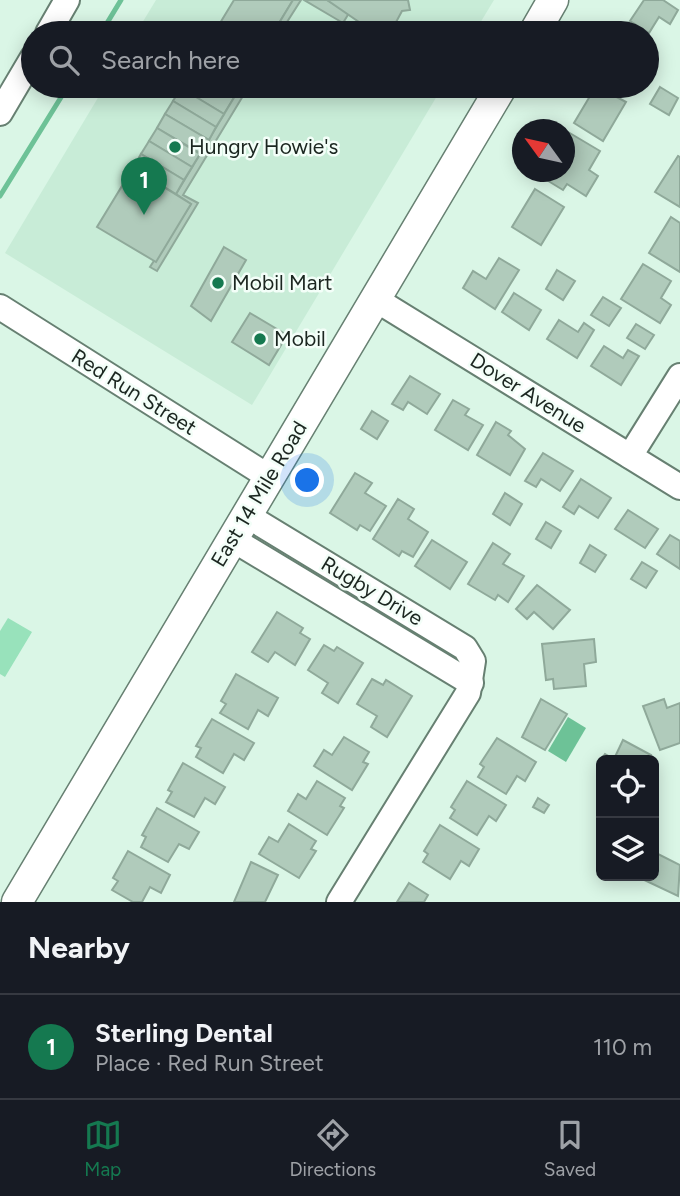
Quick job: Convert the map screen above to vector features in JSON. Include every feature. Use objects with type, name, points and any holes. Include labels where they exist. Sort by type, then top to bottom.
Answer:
[{"type":"main road","points":[[541,21],[554,0]]},
{"type":"main road","name":"East 14 Mile Road","points":[[17,902],[495,98]]},
{"type":"street","points":[[55,21],[67,0]]},
{"type":"street","points":[[1,109],[21,76]]},
{"type":"street","name":"Dover Avenue","points":[[375,299],[680,486]]},
{"type":"street","name":"Red Run Street","points":[[0,307],[269,477]]},
{"type":"street","points":[[630,456],[680,376]]},
{"type":"street","name":"Rugby Drive","points":[[239,527],[385,599],[466,648],[473,660],[471,683],[371,623],[239,527]]},
{"type":"street","points":[[371,623],[385,599]]},
{"type":"street","points":[[339,902],[471,683]]},
{"type":"shaded area","points":[[156,0],[494,0],[481,21],[143,21]]},
{"type":"shaded area","points":[[98,98],[436,98],[252,405],[5,253]]},
{"type":"shaded area","points":[[8,618],[32,632],[5,677],[0,674],[0,631]]},
{"type":"shaded area","points":[[568,717],[586,728],[566,762],[548,751]]},
{"type":"building","points":[[234,0],[293,0],[280,21],[221,21]]},
{"type":"building","points":[[293,0],[301,0],[288,21],[280,21]]},
{"type":"building","points":[[304,0],[327,0],[349,13],[344,21],[340,21]]},
{"type":"building","points":[[327,0],[408,0],[410,10],[402,11],[397,21],[358,21]]},
{"type":"building","points":[[644,0],[663,0],[678,10],[670,24],[659,17],[656,21],[630,21]]},
{"type":"building","points":[[659,89],[678,98],[669,115],[650,104],[654,98],[659,98]]},
{"type":"building","points":[[175,98],[198,98],[224,114],[216,127],[173,101]]},
{"type":"building","points":[[198,98],[234,98],[224,114]]},
{"type":"building","points":[[234,98],[242,98],[183,195],[198,203],[157,271],[150,267],[191,204],[176,194]]},
{"type":"building","points":[[589,98],[618,98],[626,102],[603,141],[575,121]]},
{"type":"building","points":[[173,101],[216,127],[209,140],[165,114]]},
{"type":"building","points":[[165,114],[209,140],[200,153],[157,128]]},
{"type":"building","name":"Hungry Howie's","points":[[157,128],[200,154],[192,167],[149,141]]},
{"type":"building","points":[[575,136],[600,151],[589,170],[598,176],[586,196],[567,184],[563,190],[550,182],[575,182]]},
{"type":"building","points":[[149,141],[192,167],[184,180],[141,154]]},
{"type":"building","points":[[141,154],[184,180],[176,194],[133,168]]},
{"type":"building","points":[[678,156],[680,157],[680,207],[655,192]]},
{"type":"building","points":[[133,168],[191,204],[156,262],[97,227]]},
{"type":"building","points":[[535,189],[564,207],[541,245],[512,227]]},
{"type":"building","points":[[671,217],[680,223],[680,272],[649,253]]},
{"type":"building","name":"Mobil Mart","points":[[224,247],[246,260],[211,321],[191,306]]},
{"type":"building","points":[[499,258],[519,270],[495,309],[463,288],[473,271],[486,279]]},
{"type":"building","points":[[643,264],[671,281],[661,298],[671,305],[660,323],[621,299]]},
{"type":"building","points":[[557,270],[575,281],[563,300],[546,289]]},
{"type":"building","points":[[514,293],[541,310],[529,330],[502,312]]},
{"type":"building","points":[[603,297],[621,308],[609,326],[591,315]]},
{"type":"building","points":[[250,313],[287,335],[269,365],[232,342]]},
{"type":"building","points":[[559,320],[578,332],[584,323],[594,330],[577,358],[547,339]]},
{"type":"building","points":[[636,324],[654,335],[645,349],[627,338]]},
{"type":"building","points":[[604,346],[623,358],[628,350],[639,356],[621,385],[591,366]]},
{"type":"building","points":[[410,376],[440,394],[427,414],[408,402],[403,410],[392,404]]},
{"type":"building","points":[[453,400],[469,409],[465,415],[483,425],[468,450],[435,430]]},
{"type":"building","points":[[372,411],[388,421],[377,439],[361,429]]},
{"type":"building","points":[[496,422],[511,431],[508,435],[525,449],[510,475],[477,455]]},
{"type":"building","points":[[543,453],[573,471],[560,491],[541,479],[536,487],[525,481]]},
{"type":"building","points":[[355,473],[372,483],[365,493],[386,506],[370,531],[360,525],[357,530],[330,513]]},
{"type":"building","points":[[581,479],[611,498],[598,518],[579,506],[574,514],[563,507]]},
{"type":"building","points":[[505,493],[522,504],[510,525],[493,514]]},
{"type":"building","points":[[398,499],[414,509],[408,519],[428,532],[413,557],[402,551],[399,556],[373,539]]},
{"type":"building","points":[[628,510],[658,529],[645,548],[615,529]]},
{"type":"building","points":[[546,522],[561,531],[551,548],[536,539]]},
{"type":"building","points":[[670,535],[680,541],[680,569],[657,554]]},
{"type":"building","points":[[432,540],[467,562],[450,589],[415,566]]},
{"type":"building","points":[[493,543],[510,554],[503,564],[524,576],[508,602],[498,595],[495,600],[468,584]]},
{"type":"building","points":[[590,545],[606,555],[595,572],[580,563]]},
{"type":"building","points":[[642,562],[657,571],[646,588],[631,579]]},
{"type":"building","points":[[537,585],[570,610],[553,629],[534,612],[527,619],[516,609]]},
{"type":"building","points":[[277,612],[303,628],[300,633],[310,639],[295,665],[275,652],[268,662],[252,652]]},
{"type":"building","points":[[594,639],[596,662],[584,664],[586,686],[554,689],[553,679],[546,680],[542,644]]},
{"type":"building","points":[[324,645],[334,651],[337,647],[363,663],[338,703],[322,693],[328,683],[308,670]]},
{"type":"building","points":[[236,674],[278,698],[268,716],[258,710],[248,729],[220,713],[226,704],[221,701]]},
{"type":"building","points":[[372,679],[383,685],[386,680],[412,696],[387,737],[371,727],[377,716],[357,704]]},
{"type":"building","points":[[541,699],[567,714],[545,750],[522,737]]},
{"type":"building","points":[[664,699],[667,708],[680,703],[680,743],[660,750],[643,706]]},
{"type":"building","points":[[212,719],[254,743],[244,760],[234,754],[223,773],[196,757],[201,748],[196,746]]},
{"type":"building","points":[[344,737],[369,752],[363,762],[368,764],[352,790],[314,766],[324,750],[332,755]]},
{"type":"building","points":[[497,738],[536,762],[525,781],[517,776],[506,794],[478,777],[484,767],[480,764]]},
{"type":"building","points":[[623,740],[651,755],[616,755]]},
{"type":"building","points":[[183,763],[225,787],[215,804],[205,798],[194,817],[166,802],[172,792],[168,790]]},
{"type":"building","points":[[317,781],[345,798],[340,806],[344,808],[327,835],[288,811],[298,794],[306,799]]},
{"type":"building","points":[[467,781],[506,805],[496,821],[489,816],[477,835],[450,818],[455,810],[451,807]]},
{"type":"building","points":[[538,798],[549,805],[544,813],[533,807]]},
{"type":"building","points":[[157,808],[199,832],[189,849],[179,844],[168,862],[141,847],[146,837],[142,835]]},
{"type":"building","points":[[289,824],[316,841],[311,849],[316,851],[299,878],[259,854],[269,837],[278,842]]},
{"type":"building","points":[[440,825],[479,849],[469,866],[461,861],[450,879],[423,862],[428,854],[424,851]]},
{"type":"building","points":[[128,851],[170,875],[161,893],[150,887],[142,902],[133,902],[112,890],[118,881],[113,878]]},
{"type":"building","points":[[659,854],[680,865],[678,896],[646,881],[659,881]]},
{"type":"building","points":[[251,862],[278,875],[265,902],[234,902]]},
{"type":"building","points":[[409,883],[428,895],[424,902],[397,902]]},
{"type":"waterway","points":[[108,21],[121,0]]},
{"type":"waterway","points":[[0,196],[61,98]]},
{"type":"place","name":"Hungry Howie's","points":[[175,147]]},
{"type":"place","name":"Sterling Dental","points":[[144,215]]},
{"type":"place","name":"Mobil Mart","points":[[218,283]]},
{"type":"place","name":"Mobil","points":[[260,339]]}]
